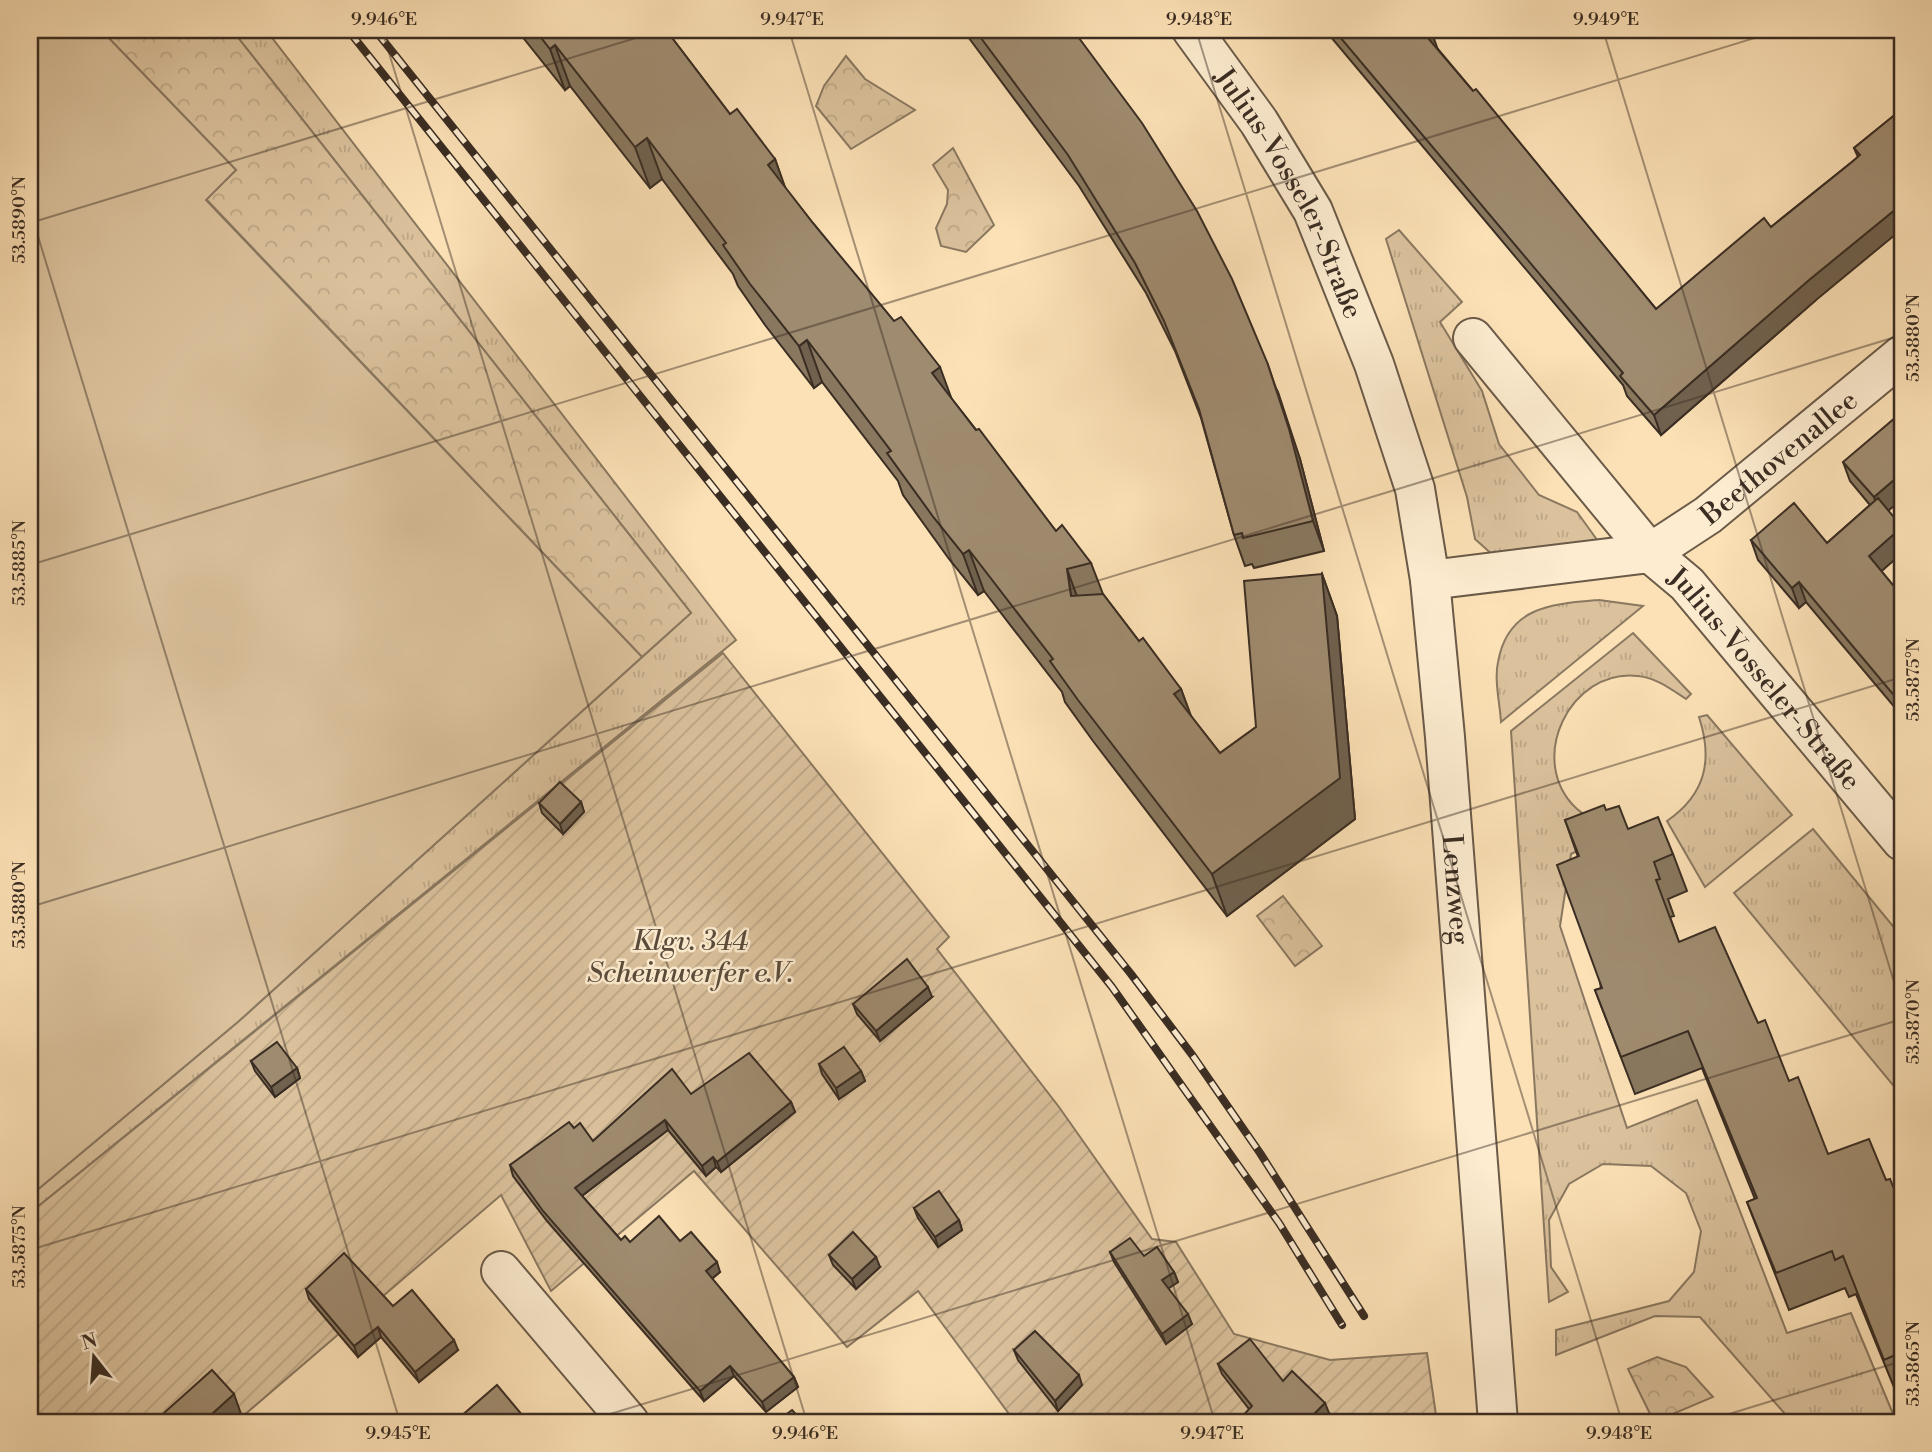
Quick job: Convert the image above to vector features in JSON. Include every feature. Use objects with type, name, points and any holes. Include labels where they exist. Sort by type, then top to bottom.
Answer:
[{"type":"street","name":"Julius-Vosseler-Straße","points":[[1192,30],[1259,122],[1313,211],[1374,364]]},
{"type":"street","name":"Julius-Vosseler-Straße","points":[[1473,338],[1650,553],[1687,584],[1902,841]]},
{"type":"street","name":"Beethovenallee","points":[[1650,553],[1708,515],[1902,355]]},
{"type":"street","name":"Lenzweg","points":[[1374,364],[1415,489],[1430,580],[1498,1422]]},
{"type":"street","name":"Julius-Vosseler-Straße","points":[[1430,580],[1650,553]]},
{"type":"street","points":[[501,1271],[629,1422]]},
{"type":"green space","points":[[30,30],[101,30],[236,170],[206,200],[642,657],[239,1021],[30,1196]]},
{"type":"green space","points":[[101,30],[232,30],[691,613],[642,657],[206,199],[236,170]]},
{"type":"green space","points":[[232,30],[266,30],[736,640],[30,1213],[30,1196],[239,1021],[691,613]]},
{"type":"green space","points":[[846,56],[865,79],[915,110],[851,149],[816,106],[824,86]]},
{"type":"green space","points":[[953,148],[994,225],[966,252],[941,246],[936,228],[947,204],[948,190],[933,165]]},
{"type":"green space","points":[[1399,230],[1462,302],[1440,322],[1482,391],[1499,444],[1539,495],[1577,512],[1600,544],[1495,557],[1475,539],[1467,497],[1386,239]]},
{"type":"green space","points":[[1599,600],[1643,606],[1501,722],[1497,669],[1503,643],[1511,629],[1535,611]]},
{"type":"green space","points":[[1633,633],[1691,694],[1686,699],[1658,682],[1638,676],[1614,677],[1592,687],[1575,702],[1562,722],[1556,744],[1555,767],[1562,789],[1577,809],[1592,819],[1620,830],[1571,854],[1560,926],[1627,1128],[1697,1100],[1787,1333],[1851,1313],[1896,1421],[1902,1422],[1792,1422],[1700,1317],[1655,1316],[1556,1355],[1556,1330],[1669,1301],[1694,1272],[1701,1231],[1686,1193],[1651,1166],[1603,1164],[1569,1184],[1549,1220],[1551,1267],[1568,1292],[1549,1302],[1511,731]]},
{"type":"green space","name":"Klgv. 344 Scheinwerfer e.V.","points":[[723,653],[949,937],[937,949],[1059,1107],[1152,1239],[1176,1242],[1234,1334],[1330,1360],[1427,1353],[1437,1422],[1015,1422],[918,1291],[847,1347],[694,1171],[551,1291],[501,1195],[236,1422],[30,1422],[30,1213]]},
{"type":"green space","points":[[1707,715],[1792,815],[1705,887],[1667,821],[1690,799],[1703,775],[1705,748],[1699,717]]},
{"type":"green space","points":[[1813,829],[1902,937],[1902,1096],[1734,893]]},
{"type":"green space","points":[[1283,896],[1322,946],[1295,966],[1257,916]]},
{"type":"green space","points":[[1657,1357],[1686,1367],[1713,1397],[1654,1422],[1628,1369]]},
{"type":"building","points":[[535,30],[666,30],[730,114],[737,109],[775,159],[768,165],[813,223],[894,321],[901,317],[940,367],[932,373],[976,430],[979,429],[1056,531],[1062,525],[1091,563],[1067,569],[1071,596],[1103,594],[1139,641],[1143,638],[1181,689],[1174,694],[1220,753],[1256,727],[1244,581],[1322,574],[1340,778],[1212,874],[1078,700],[1050,661],[1053,659],[969,550],[963,554],[934,518],[887,453],[891,451],[807,340],[799,346],[750,284],[723,245],[726,243],[647,138],[635,147],[555,45],[550,49]]},
{"type":"building","points":[[975,30],[1073,30],[1142,123],[1197,211],[1232,279],[1267,362],[1289,429],[1313,521],[1243,538],[1242,533],[1234,535],[1199,409],[1164,321],[1135,263],[1068,155]]},
{"type":"building","points":[[1334,30],[1429,30],[1432,33],[1427,37],[1473,91],[1476,89],[1656,309],[1764,218],[1771,227],[1852,162],[1860,155],[1854,148],[1902,109],[1902,204],[1809,280],[1654,415],[1620,376],[1623,373]]},
{"type":"building","points":[[1902,412],[1902,473],[1874,497],[1843,462]]},
{"type":"building","points":[[1878,498],[1902,527],[1869,556],[1902,596],[1902,705],[1799,582],[1792,588],[1751,540],[1794,503],[1827,543]]},
{"type":"building","points":[[560,782],[581,802],[560,824],[539,803]]},
{"type":"building","points":[[1604,805],[1606,810],[1619,806],[1628,829],[1658,817],[1673,854],[1654,862],[1660,879],[1656,880],[1679,942],[1715,927],[1758,1023],[1765,1020],[1789,1081],[1798,1077],[1828,1154],[1869,1139],[1886,1180],[1890,1179],[1902,1209],[1902,1352],[1884,1360],[1843,1256],[1835,1260],[1832,1251],[1776,1273],[1747,1202],[1757,1198],[1688,1031],[1621,1057],[1595,990],[1602,988],[1557,865],[1579,856],[1565,820]]},
{"type":"building","points":[[907,959],[928,987],[876,1031],[853,1004]]},
{"type":"building","points":[[277,1042],[297,1068],[271,1087],[251,1061]]},
{"type":"building","points":[[844,1047],[861,1071],[836,1088],[819,1064]]},
{"type":"building","points":[[749,1053],[791,1102],[717,1162],[713,1157],[702,1166],[665,1120],[575,1188],[621,1240],[625,1236],[630,1242],[659,1216],[680,1241],[691,1232],[717,1262],[706,1271],[794,1377],[762,1402],[730,1366],[700,1391],[543,1211],[510,1165],[569,1122],[574,1128],[580,1123],[593,1141],[672,1069],[691,1094]]},
{"type":"building","points":[[939,1191],[959,1220],[935,1237],[914,1208]]},
{"type":"building","points":[[853,1232],[876,1257],[852,1279],[829,1255]]},
{"type":"building","points":[[1130,1238],[1144,1256],[1157,1247],[1174,1272],[1162,1280],[1188,1314],[1162,1334],[1110,1252]]},
{"type":"building","points":[[344,1253],[393,1306],[412,1290],[454,1340],[415,1372],[378,1327],[354,1346],[306,1289]]},
{"type":"building","points":[[1035,1331],[1079,1375],[1055,1401],[1014,1350]]},
{"type":"building","points":[[1250,1339],[1283,1381],[1292,1371],[1325,1403],[1306,1422],[1237,1422],[1252,1406],[1218,1364]]},
{"type":"building","points":[[212,1370],[234,1394],[203,1422],[155,1421]]},
{"type":"building","points":[[497,1385],[528,1422],[462,1422],[459,1418]]},
{"type":"building","points":[[792,1410],[803,1422],[776,1422]]},
{"type":"railway","points":[[348,30],[1112,987],[1279,1223],[1342,1325]]},
{"type":"railway","points":[[375,30],[1131,974],[1193,1056],[1260,1153],[1364,1316]]}]
